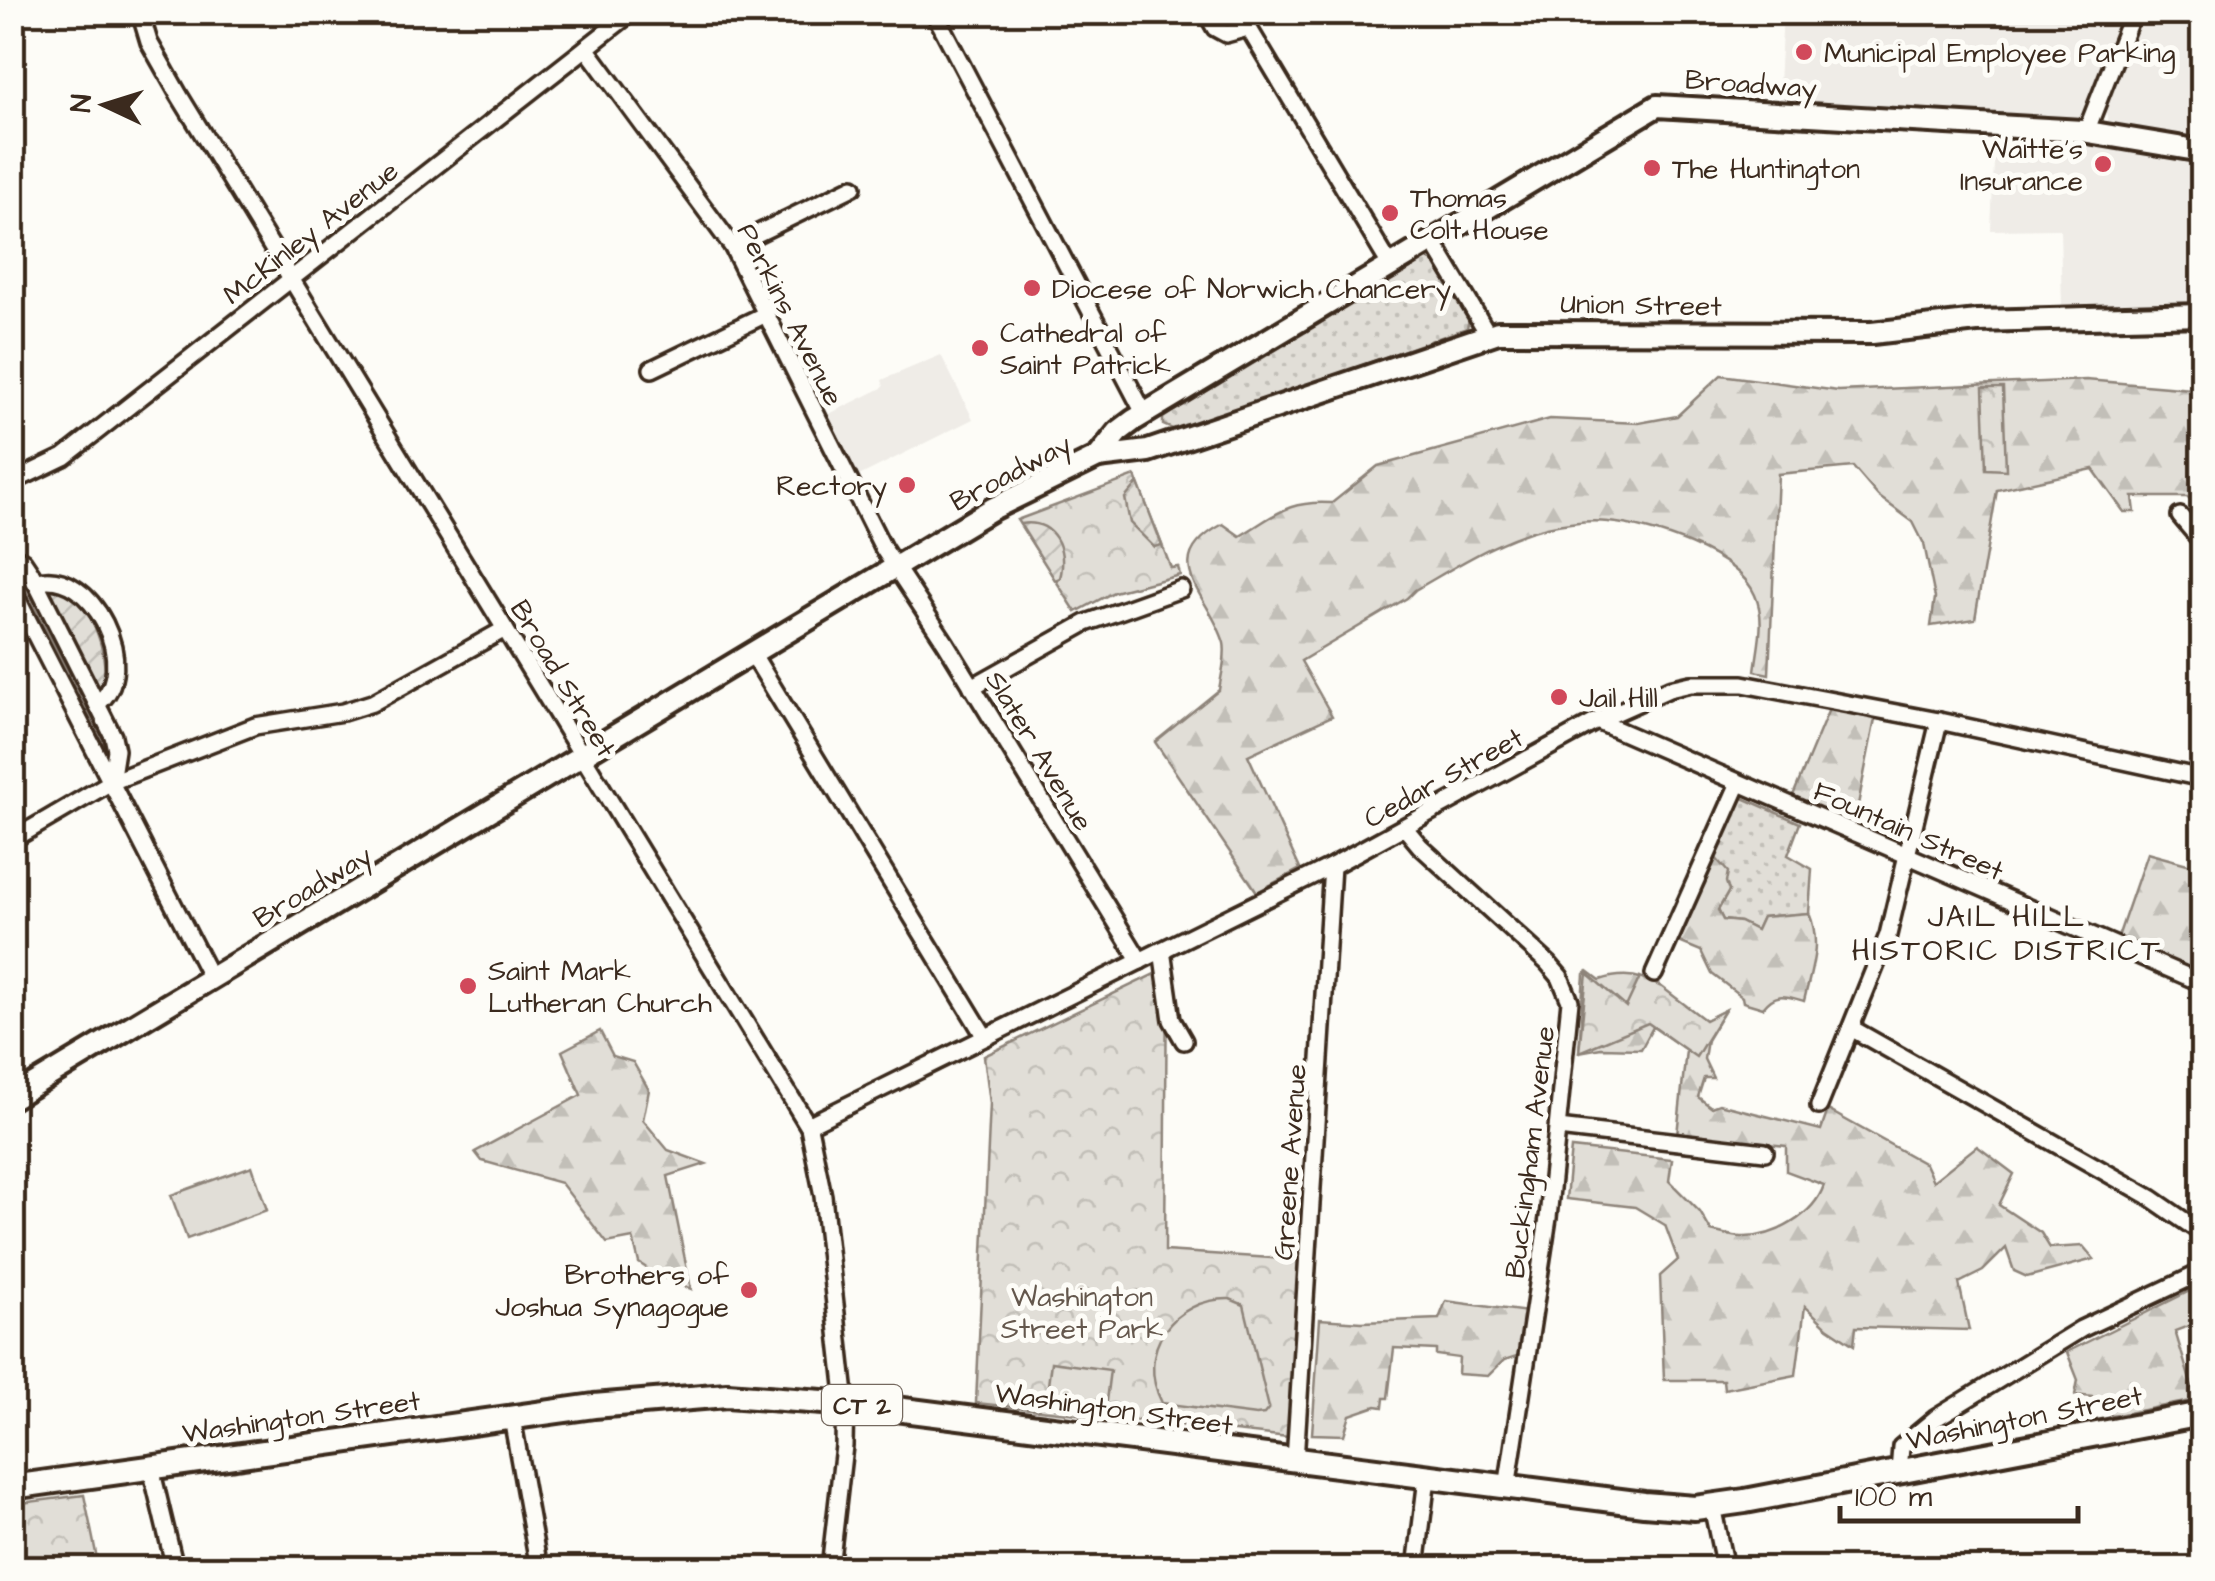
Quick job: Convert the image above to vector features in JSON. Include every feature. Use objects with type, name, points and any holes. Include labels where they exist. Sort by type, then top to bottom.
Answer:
[{"type":"highway","name":"Washington Street","points":[[12,1487],[512,1418],[702,1396],[845,1403],[1507,1488],[1662,1506],[1712,1506],[2202,1414]]},
{"type":"main road","name":"Broadway","points":[[12,1098],[992,508],[1098,457],[1118,432],[1144,414],[1658,106],[2086,132],[2202,150]]},
{"type":"main road","name":"Union Street","points":[[1098,457],[1148,451],[1488,334],[1543,330],[1872,333],[1981,321],[2202,315]]},
{"type":"street","name":"Broad Street","points":[[140,12],[152,50],[808,1125],[823,1196],[845,1403],[830,1568]]},
{"type":"street","name":"McKinley Avenue","points":[[12,482],[64,457],[586,48],[613,18],[632,12]]},
{"type":"street","points":[[934,12],[1144,414]]},
{"type":"street","points":[[1206,12],[1215,28],[1226,34],[1248,28]]},
{"type":"street","points":[[1239,12],[1390,266]]},
{"type":"street","points":[[2086,132],[2133,12]]},
{"type":"street","name":"Perkins Avenue","points":[[586,48],[732,246],[861,508],[895,567]]},
{"type":"street","points":[[732,246],[853,187]]},
{"type":"street","points":[[1432,240],[1488,334]]},
{"type":"street","points":[[652,369],[766,314]]},
{"type":"street","points":[[2180,516],[2202,542]]},
{"type":"street","points":[[12,556],[26,564],[36,582],[115,742],[111,782]]},
{"type":"street","name":"Slater Avenue","points":[[895,567],[1140,961]]},
{"type":"street","points":[[36,582],[48,579],[68,584],[90,603],[104,623],[114,672],[110,690],[97,704]]},
{"type":"street","points":[[972,687],[1086,623],[1181,589]]},
{"type":"street","points":[[12,590],[211,978]]},
{"type":"street","points":[[12,840],[111,782],[255,726],[344,712],[372,703],[505,629]]},
{"type":"street","points":[[752,653],[985,1037]]},
{"type":"street","name":"Cedar Street","points":[[808,1125],[1332,866],[1597,721],[1669,689],[1718,682],[1744,684],[2202,778]]},
{"type":"street","name":"Fountain Street","points":[[1597,721],[2202,983]]},
{"type":"street","points":[[1819,1106],[1888,936],[1939,721]]},
{"type":"street","points":[[1654,974],[1739,783]]},
{"type":"street","name":"Buckingham Avenue","points":[[1405,828],[1548,963],[1564,984],[1570,1012],[1544,1254],[1507,1488]]},
{"type":"street","name":"Greene Avenue","points":[[1295,1462],[1332,866]]},
{"type":"street","points":[[1162,950],[1172,1020],[1184,1041]]},
{"type":"street","points":[[1852,1028],[2151,1198],[2202,1233]]},
{"type":"street","points":[[1558,1128],[1765,1152]]},
{"type":"street","points":[[1899,1472],[1901,1448],[1936,1418],[2093,1322],[2202,1272]]},
{"type":"street","points":[[512,1418],[539,1568]]},
{"type":"street","points":[[151,1468],[175,1568]]},
{"type":"street","points":[[1416,1568],[1427,1478]]},
{"type":"street","points":[[1712,1506],[1725,1568]]},
{"type":"shaded area","points":[[1783,13],[2124,13],[2083,119],[1778,101]]},
{"type":"shaded area","points":[[2141,13],[2202,13],[2202,139],[2108,121],[2105,108]]},
{"type":"shaded area","points":[[1995,139],[2104,146],[2202,162],[2202,303],[2062,308],[2060,229],[1991,230]]},
{"type":"shaded area","points":[[941,355],[973,419],[859,476],[829,414],[884,387],[882,380]]},
{"type":"green space","points":[[1427,259],[1437,264],[1469,319],[1467,328],[1177,431],[1163,425],[1163,418],[1169,414]]},
{"type":"green space","points":[[1721,375],[1838,391],[2086,380],[2202,390],[2202,512],[2187,497],[2133,497],[2135,512],[2124,512],[2093,469],[1997,490],[1975,619],[1931,626],[1935,598],[1924,544],[1913,522],[1878,496],[1853,467],[1778,474],[1769,674],[1755,671],[1761,623],[1755,595],[1745,580],[1712,554],[1647,529],[1608,522],[1562,524],[1512,539],[1415,590],[1301,661],[1332,716],[1248,755],[1300,869],[1257,892],[1155,742],[1219,690],[1224,643],[1189,565],[1192,551],[1203,538],[1223,524],[1240,536],[1293,506],[1332,503],[1378,466],[1550,419],[1639,423],[1677,416]]},
{"type":"green space","points":[[1983,388],[2003,388],[2006,470],[1986,469]]},
{"type":"green space","points":[[1135,476],[1171,568],[1178,567],[1180,575],[1114,592],[1076,612],[1017,520]]},
{"type":"green space","points":[[1138,483],[1162,545],[1154,547],[1130,523],[1125,498]]},
{"type":"green space","points":[[1020,524],[1042,526],[1056,538],[1062,556],[1060,578],[1055,580]]},
{"type":"green space","points":[[17,573],[109,745],[107,749]]},
{"type":"green space","points":[[49,587],[66,590],[75,597],[91,620],[102,649],[102,688],[96,687]]},
{"type":"green space","points":[[1829,709],[1875,719],[1854,825],[1792,798]]},
{"type":"green space","points":[[1741,797],[1800,823],[1788,855],[1812,869],[1809,913],[1762,917],[1756,930],[1740,922],[1723,920],[1718,910],[1729,891],[1714,856]]},
{"type":"green space","points":[[2147,853],[2202,868],[2202,972],[2117,940]]},
{"type":"green space","points":[[1714,856],[1728,872],[1729,891],[1718,910],[1723,920],[1740,922],[1756,930],[1762,917],[1809,913],[1815,946],[1804,1001],[1777,997],[1763,1008],[1743,1002],[1742,997],[1712,974],[1701,951],[1679,942]]},
{"type":"green space","name":"Washington Street Park","points":[[1167,968],[1165,1251],[1301,1260],[1289,1437],[976,1403],[990,1103],[984,1056]]},
{"type":"green space","points":[[1588,971],[1600,980],[1633,976],[1646,980],[1705,1020],[1725,1010],[1707,1040],[1704,1059],[1713,1078],[1704,1078],[1698,1097],[1711,1107],[1719,1104],[1821,1130],[1828,1110],[1925,1164],[1933,1181],[1977,1146],[2014,1174],[1999,1205],[2041,1233],[2050,1248],[2083,1246],[2094,1259],[2027,1277],[2014,1271],[2006,1248],[1983,1271],[1959,1283],[1969,1330],[1856,1327],[1854,1345],[1805,1306],[1796,1375],[1724,1389],[1723,1380],[1664,1380],[1660,1276],[1678,1260],[1665,1225],[1635,1207],[1566,1199],[1571,1148],[1672,1159],[1669,1181],[1700,1212],[1711,1231],[1734,1236],[1767,1234],[1792,1223],[1812,1206],[1824,1185],[1786,1171],[1786,1146],[1677,1135],[1686,1050],[1653,1027],[1641,1049],[1579,1052],[1584,974]]},
{"type":"green space","points":[[1587,973],[1626,1007],[1640,977],[1662,987],[1705,1020],[1725,1010],[1696,1057],[1648,1023],[1579,1052]]},
{"type":"green space","points":[[600,1031],[613,1056],[633,1062],[649,1090],[643,1120],[668,1150],[706,1164],[668,1176],[691,1289],[639,1263],[633,1238],[607,1243],[561,1183],[482,1161],[475,1152],[581,1095],[562,1051]]},
{"type":"green space","points":[[252,1166],[267,1210],[187,1239],[171,1195]]},
{"type":"green space","points":[[2202,1285],[2202,1321],[2175,1331],[2196,1400],[2112,1416],[2092,1397],[2075,1395],[2078,1380],[2067,1352]]},
{"type":"green space","points":[[1230,1299],[1244,1305],[1269,1408],[1256,1415],[1162,1403],[1153,1365],[1164,1331],[1192,1308]]},
{"type":"green space","points":[[1446,1301],[1528,1312],[1520,1355],[1504,1360],[1488,1376],[1458,1374],[1459,1358],[1436,1355],[1436,1350],[1394,1348],[1388,1398],[1384,1398],[1383,1407],[1350,1415],[1344,1435],[1312,1434],[1320,1319],[1439,1319]]},
{"type":"green space","points":[[1051,1362],[1110,1370],[1106,1401],[1047,1393]]},
{"type":"green space","points":[[84,1495],[99,1568],[13,1568],[13,1504]]},
{"type":"place","name":"Municipal Employee Parking","points":[[1804,52]]},
{"type":"place","name":"Waitte’s Insurance","points":[[2103,164]]},
{"type":"place","name":"The Huntington","points":[[1652,168]]},
{"type":"place","name":"Thomas Colt House","points":[[1390,213]]},
{"type":"place","name":"Diocese of Norwich Chancery","points":[[1032,288]]},
{"type":"place","name":"Cathedral of Saint Patrick","points":[[980,348]]},
{"type":"place","name":"Rectory","points":[[907,485]]},
{"type":"place","name":"Jail Hill","points":[[1559,697]]},
{"type":"place","name":"Saint Mark Lutheran Church","points":[[468,986]]},
{"type":"place","name":"Brothers of Joshua Synagogue","points":[[749,1290]]},
{"type":"district","name":"JAIL HILL HISTORIC DISTRICT","points":[[2007,933]]}]
